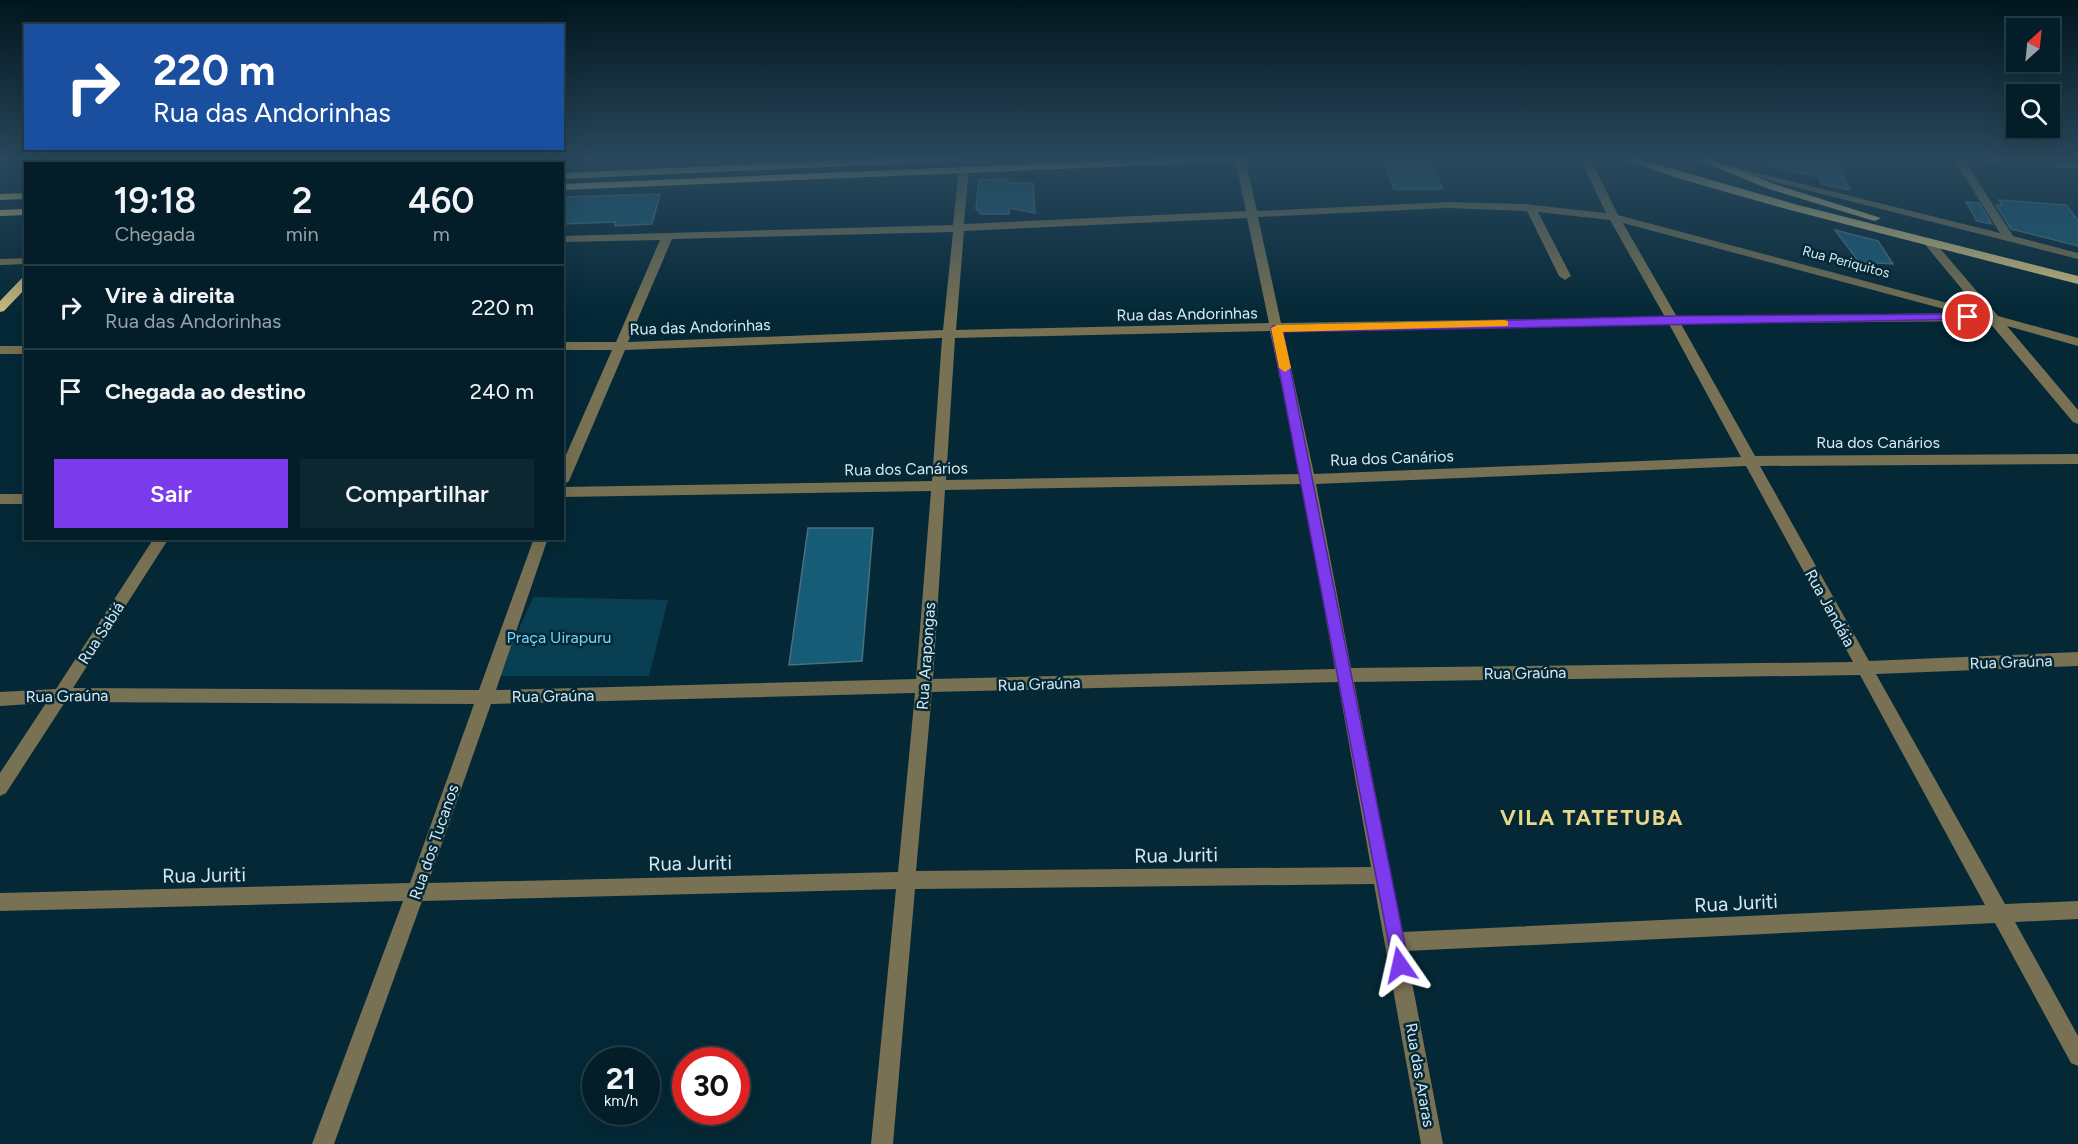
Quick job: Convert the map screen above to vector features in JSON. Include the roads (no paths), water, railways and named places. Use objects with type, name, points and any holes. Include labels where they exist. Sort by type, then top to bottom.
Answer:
[{"type":"main road","points":[[1812,211],[2078,280]]},
{"type":"main road","points":[[1853,211],[2078,272]]},
{"type":"main road","points":[[0,213],[24,212]]},
{"type":"main road","points":[[0,308],[24,283]]},
{"type":"street","name":"Rua Arapongas","points":[[882,1144],[924,687],[961,211]]},
{"type":"street","name":"Rua Periquitos","points":[[564,239],[960,228],[1309,211]]},
{"type":"street","points":[[1533,211],[1565,276]]},
{"type":"street","name":"Rua Periquitos","points":[[1562,211],[1614,217],[1702,238],[2078,342]]},
{"type":"street","name":"Rua Jandáia","points":[[1611,211],[2078,1056]]},
{"type":"street","points":[[1906,211],[2078,256]]},
{"type":"street","points":[[1992,211],[2008,237]]},
{"type":"street","name":"Rua das Araras","points":[[1253,214],[1308,479],[1432,1144]]},
{"type":"street","points":[[564,476],[668,235]]},
{"type":"street","points":[[1928,241],[2078,419]]},
{"type":"street","points":[[0,262],[24,261]]},
{"type":"street","name":"Rua das Andorinhas","points":[[564,346],[621,347],[950,334],[1673,320],[1991,317]]},
{"type":"street","points":[[0,350],[24,350]]},
{"type":"street","name":"Rua dos Canários","points":[[564,492],[1308,479],[1750,462],[2078,459]]},
{"type":"street","points":[[0,499],[24,499]]},
{"type":"street","name":"Rua Sabiá","points":[[0,788],[161,540]]},
{"type":"street","name":"Rua dos Tucanos","points":[[323,1144],[416,892],[540,540]]},
{"type":"street","name":"Rua Graúna","points":[[0,699],[61,695],[484,697],[1344,675],[1863,668],[2078,659]]},
{"type":"street","name":"Rua Juriti","points":[[0,902],[907,880],[1382,875]]},
{"type":"street","name":"Rua Juriti","points":[[1396,942],[2078,910]]},
{"type":"district","name":"VILA TATETUBA","points":[[1592,817]]},
{"type":"park label","name":"Praça Uirapuru","points":[[559,637]]}]
